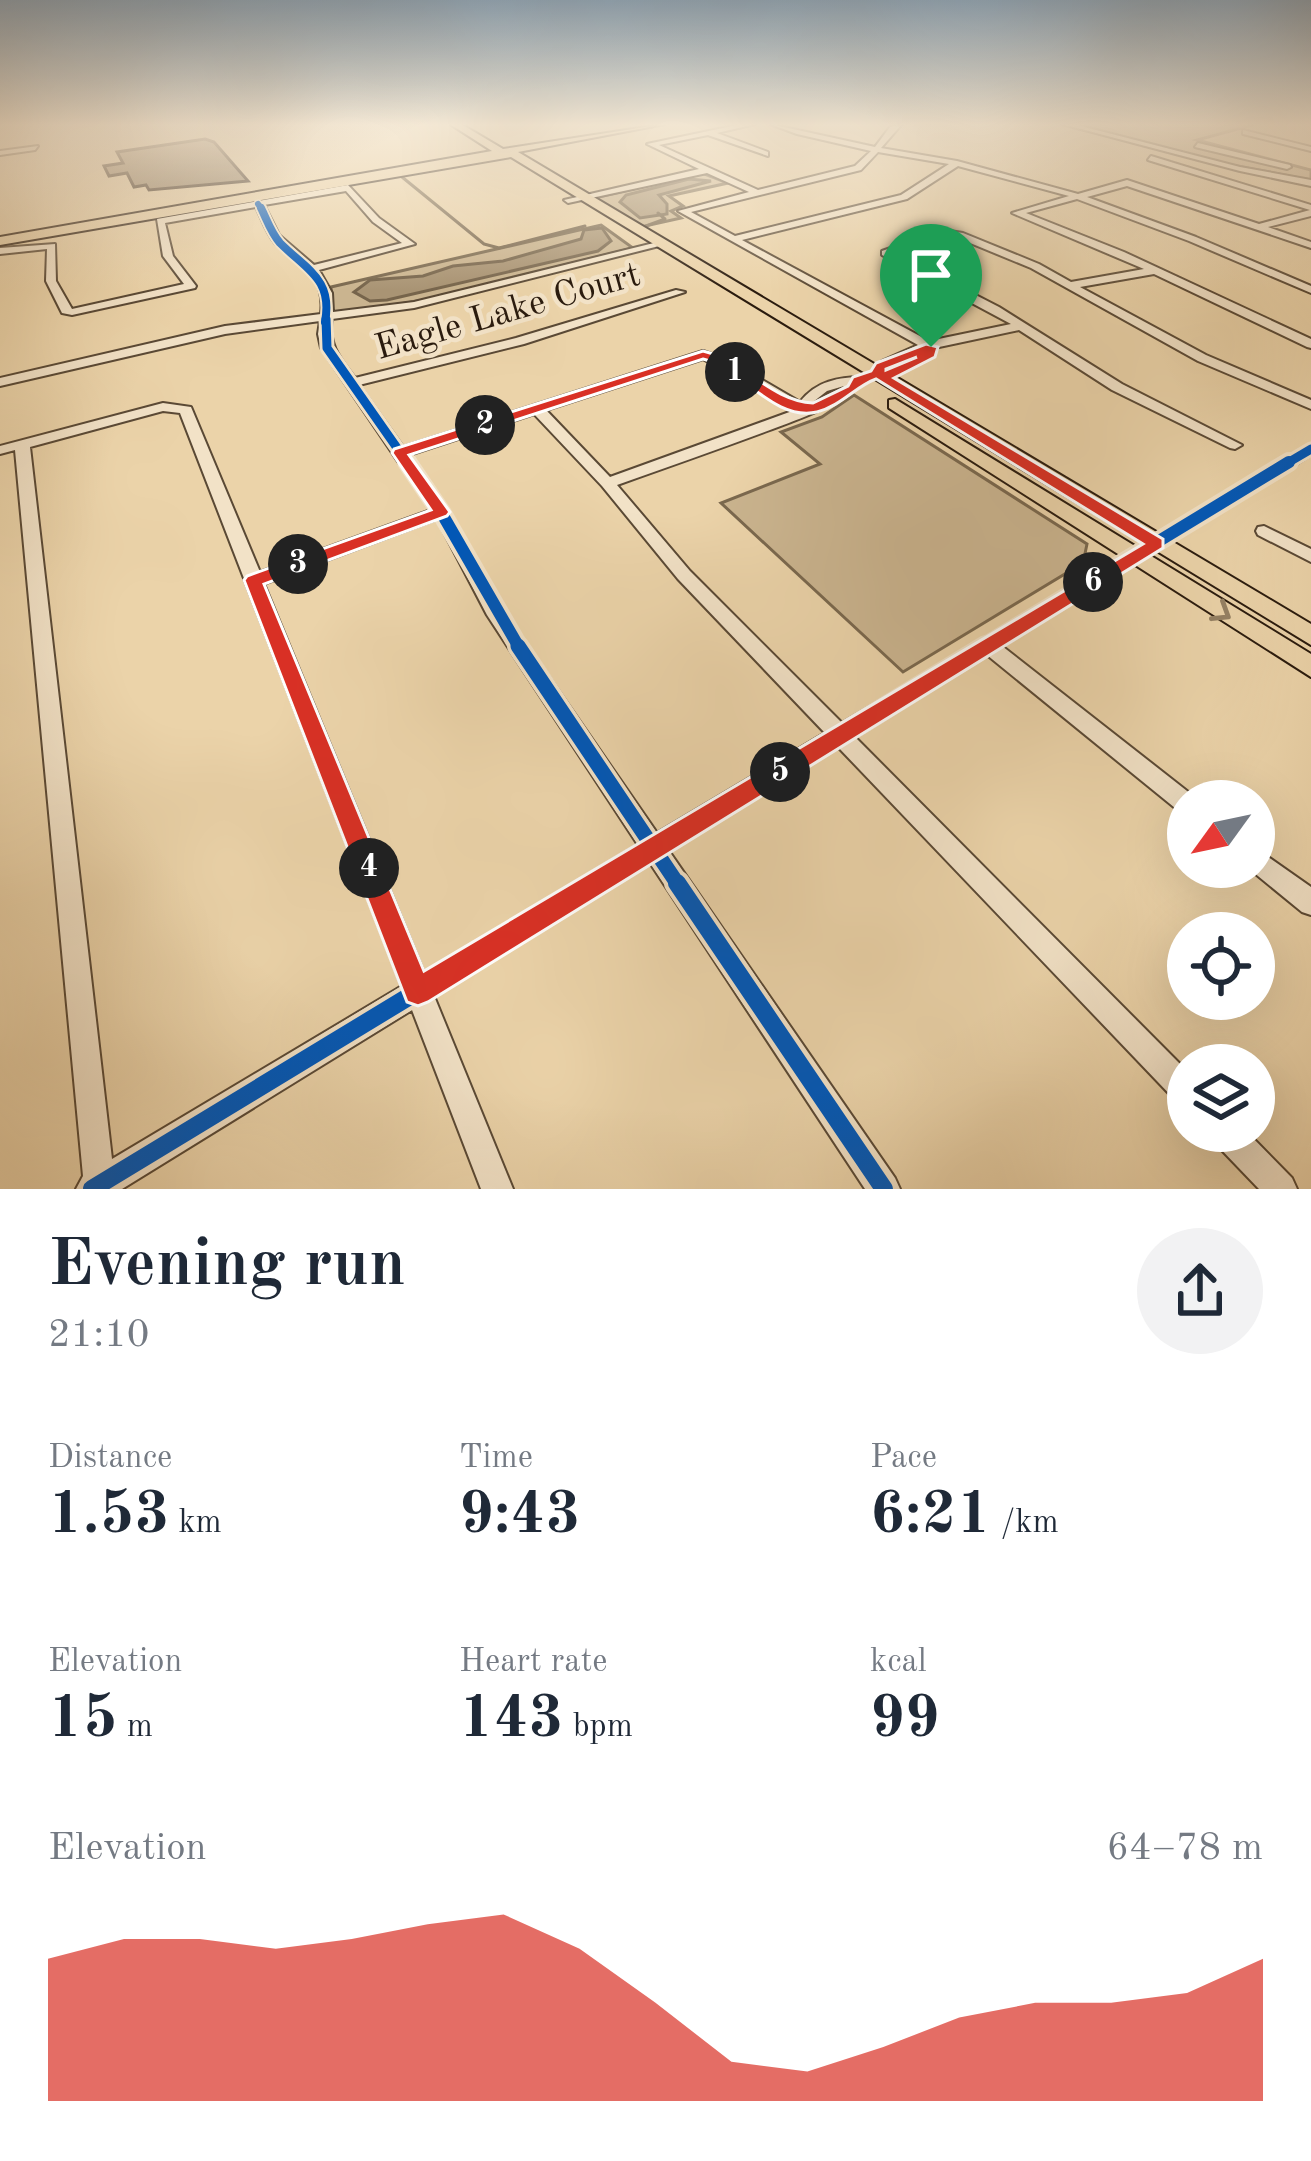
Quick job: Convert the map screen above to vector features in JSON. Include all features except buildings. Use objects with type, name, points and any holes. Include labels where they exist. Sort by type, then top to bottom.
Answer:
[{"type":"main road","points":[[0,241],[346,179]]},
{"type":"main road","points":[[550,179],[1146,550],[1311,667]]},
{"type":"main road","points":[[1146,550],[1311,636]]},
{"type":"street","points":[[619,179],[631,186]]},
{"type":"street","points":[[576,198],[662,179]]},
{"type":"street","points":[[727,179],[758,194]]},
{"type":"street","points":[[819,179],[683,211],[931,347],[1020,326]]},
{"type":"street","points":[[733,239],[904,197],[937,179]]},
{"type":"street","points":[[1013,179],[1193,239],[1311,290]]},
{"type":"street","points":[[1217,179],[1311,210]]},
{"type":"street","points":[[1311,244],[1123,183],[1017,213],[1311,344]]},
{"type":"street","points":[[0,250],[52,246],[51,281],[69,312],[191,286],[168,256],[160,221],[350,189],[376,220],[410,245],[310,269]]},
{"type":"street","points":[[258,204],[275,237],[327,292],[321,336],[441,512],[493,610],[884,1189]]},
{"type":"street","points":[[1263,226],[1311,210]]},
{"type":"street","points":[[1234,446],[1117,387],[1020,326],[886,253],[943,233],[956,234],[1071,285],[1202,358],[1311,405]]},
{"type":"street","points":[[0,382],[225,330],[414,305],[654,246]]},
{"type":"street","points":[[1071,285],[1153,271]]},
{"type":"street","name":"Eagle Lake Court","points":[[351,383],[520,341],[680,292]]},
{"type":"street","points":[[608,482],[854,389],[868,377],[894,374],[930,354],[931,347]]},
{"type":"street","points":[[400,453],[708,356],[765,392],[804,409]]},
{"type":"street","points":[[497,1189],[418,992],[254,580],[185,410],[177,406],[11,447],[97,1188],[418,992],[839,736],[1308,453]]},
{"type":"street","points":[[536,408],[608,482],[684,575],[1167,1072]]},
{"type":"street","points":[[254,580],[441,512]]},
{"type":"street","points":[[1264,531],[1311,556]]},
{"type":"street","points":[[988,646],[1167,788]]},
{"type":"street","points":[[1275,875],[1311,903]]},
{"type":"street","points":[[1245,1152],[1281,1189]]},
{"type":"shaded area","points":[[674,179],[728,183],[669,196],[683,206],[671,211],[681,218],[641,227],[594,198]]},
{"type":"shaded area","points":[[687,179],[711,181],[659,195],[667,204],[667,214],[640,218],[620,202],[626,195]]},
{"type":"shaded area","points":[[601,225],[633,248],[424,300],[332,315],[331,287]]},
{"type":"shaded area","points":[[602,228],[611,241],[598,251],[387,300],[370,301],[354,292],[370,280],[503,261],[581,239],[584,230]]},
{"type":"shaded area","points":[[854,395],[1087,544],[1083,563],[903,672],[721,503],[820,464],[781,432],[822,417]]},
{"type":"waterway","points":[[405,179],[484,244],[499,248],[585,226]]},
{"type":"waterway","points":[[646,226],[665,219],[658,213]]},
{"type":"cycle path","points":[[258,204],[275,237],[324,284],[327,348],[441,512],[493,610],[884,1189]]},
{"type":"cycle path","points":[[92,1189],[1311,449]]},
{"type":"route","points":[[931,347],[881,366],[877,374],[858,380],[854,389],[816,408],[804,409],[774,397],[718,358],[703,355],[400,453],[441,512],[254,580],[418,992],[1156,544],[877,374],[894,374],[914,365],[930,354],[931,347]]}]
